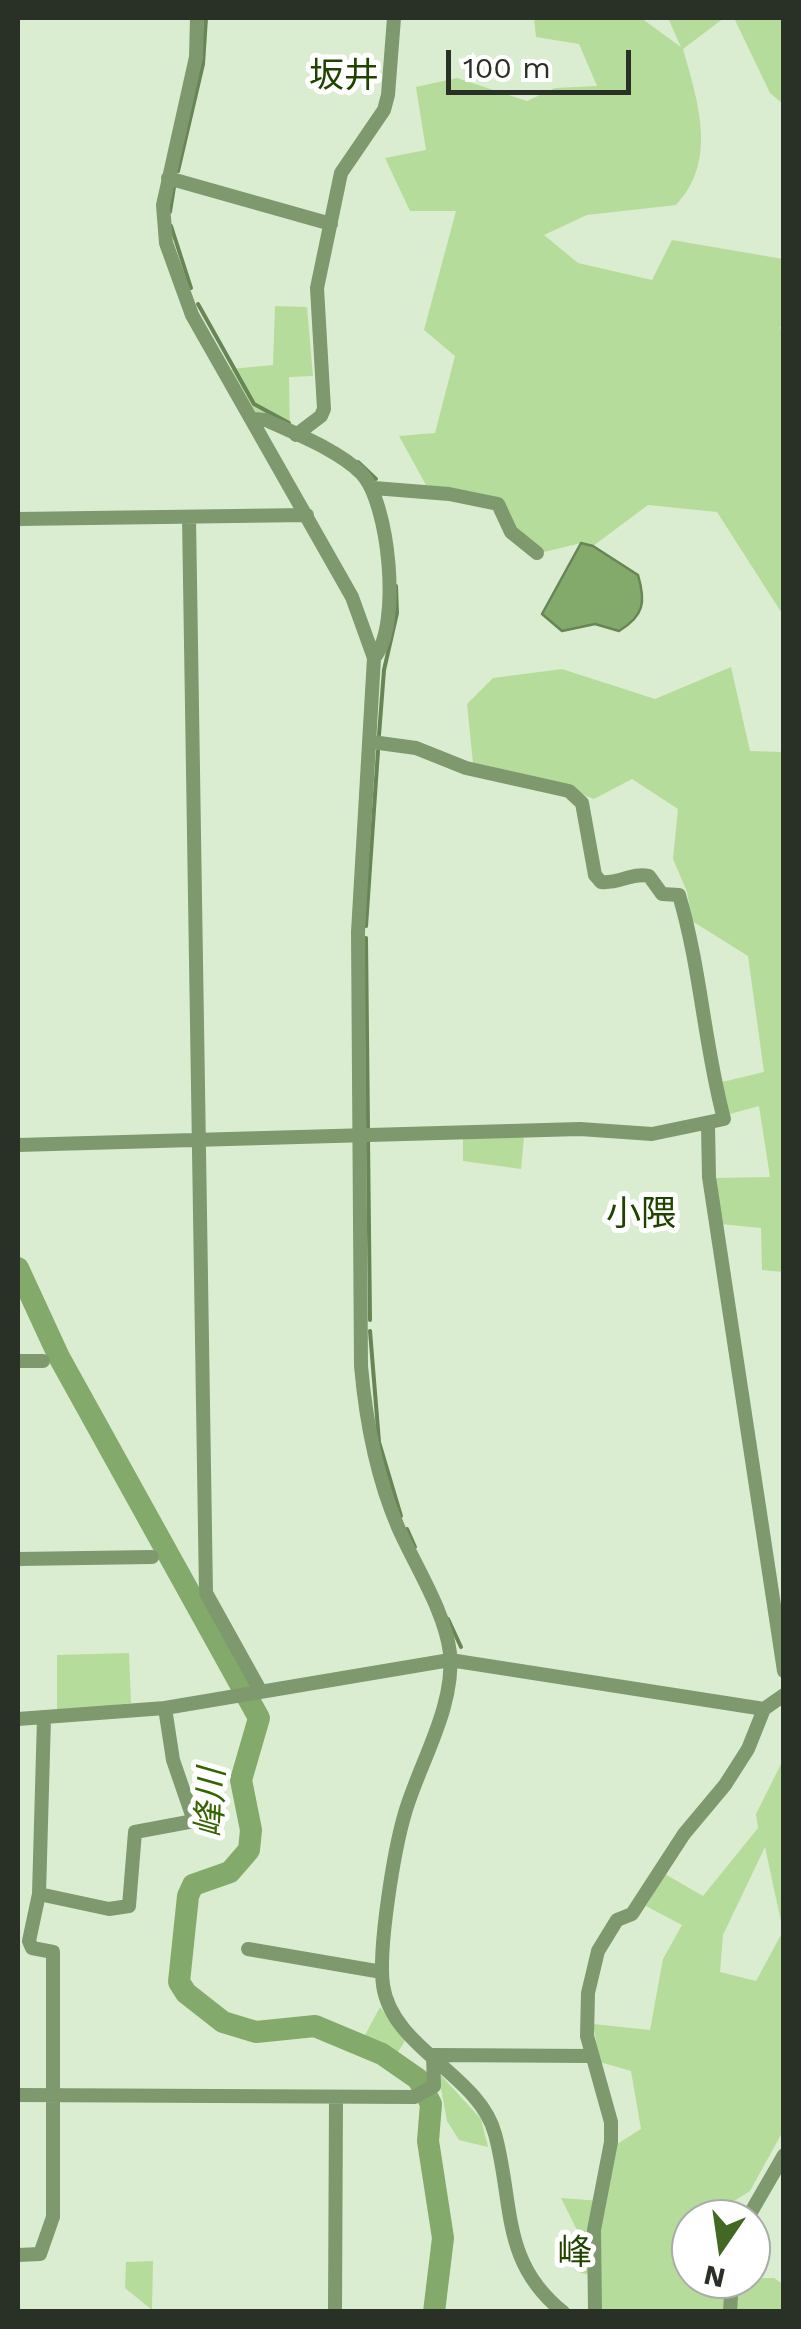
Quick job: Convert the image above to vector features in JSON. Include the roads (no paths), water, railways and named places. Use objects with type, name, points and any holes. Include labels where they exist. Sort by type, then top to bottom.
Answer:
[{"type":"street","points":[[197,18],[196,56],[162,220],[176,280],[352,597],[374,658],[358,932],[364,1406],[382,1485],[445,1632],[450,1660],[434,1733],[398,1844],[382,1972],[392,2011],[490,2120],[512,2231],[528,2280],[563,2312]]},
{"type":"street","points":[[296,435],[322,416],[324,408],[324,373],[315,306],[341,173],[384,110],[394,18]]},
{"type":"street","points":[[168,178],[332,224]]},
{"type":"street","points":[[253,419],[266,420],[358,469],[374,488],[391,595],[381,650],[374,658]]},
{"type":"street","points":[[374,488],[450,494],[498,504],[511,532],[537,553]]},
{"type":"street","points":[[18,520],[307,515]]},
{"type":"street","points":[[189,518],[206,1593],[261,1692]]},
{"type":"street","points":[[18,1145],[580,1129],[652,1134],[708,1126],[724,1119],[710,1065],[700,986],[679,895],[662,894],[649,876],[639,874],[615,884],[601,882],[595,875],[582,803],[570,791],[466,768],[416,748],[372,742]]},
{"type":"street","points":[[708,1126],[708,1177],[784,1671]]},
{"type":"street","points":[[18,1362],[43,1361]]},
{"type":"street","points":[[18,1559],[152,1556]]},
{"type":"street","points":[[18,1719],[165,1708],[450,1660],[764,1709]]},
{"type":"street","points":[[595,2312],[594,2230],[609,2159],[611,2122],[591,2056],[588,1992],[605,1935],[617,1920],[632,1914],[684,1834],[725,1785],[748,1749],[764,1709],[784,1695]]},
{"type":"street","points":[[40,1894],[109,1909],[129,1906],[135,1832],[194,1821],[173,1760],[165,1708]]},
{"type":"street","points":[[18,2255],[40,2254],[53,2217],[53,1952],[32,1948],[29,1941],[40,1894],[44,1718]]},
{"type":"street","points":[[248,1949],[382,1972]]},
{"type":"street","points":[[433,2055],[591,2056]]},
{"type":"street","points":[[18,2095],[422,2096],[434,2086],[433,2055]]},
{"type":"street","points":[[335,2312],[336,2097]]},
{"type":"street","points":[[759,2199],[784,2155]]},
{"type":"waterway","points":[[178,171],[203,64],[206,18]]},
{"type":"waterway","points":[[170,212],[174,187]]},
{"type":"waterway","points":[[171,226],[191,288]]},
{"type":"waterway","points":[[198,304],[254,404],[289,423]]},
{"type":"waterway","points":[[358,462],[376,479]]},
{"type":"waterway","points":[[379,735],[384,670],[397,613],[396,586]]},
{"type":"waterway","points":[[366,926],[378,751]]},
{"type":"waterway","points":[[366,938],[368,1129]]},
{"type":"waterway","points":[[368,1140],[370,1320]]},
{"type":"waterway","name":"峰川","points":[[18,1268],[59,1357],[259,1718],[241,1780],[251,1830],[249,1850],[230,1872],[193,1885],[188,1896],[179,1982],[186,1993],[223,2022],[256,2032],[315,2026],[382,2054],[418,2079],[431,2104],[428,2141],[443,2238],[434,2312]]},
{"type":"waterway","points":[[370,1331],[379,1442],[401,1516]]},
{"type":"waterway","points":[[407,1529],[415,1547]]},
{"type":"waterway","points":[[448,1619],[461,1647]]},
{"type":"district","name":"坂井","points":[[344,77]]},
{"type":"district","name":"小隈","points":[[641,1215]]},
{"type":"district","name":"峰","points":[[575,2254]]}]
